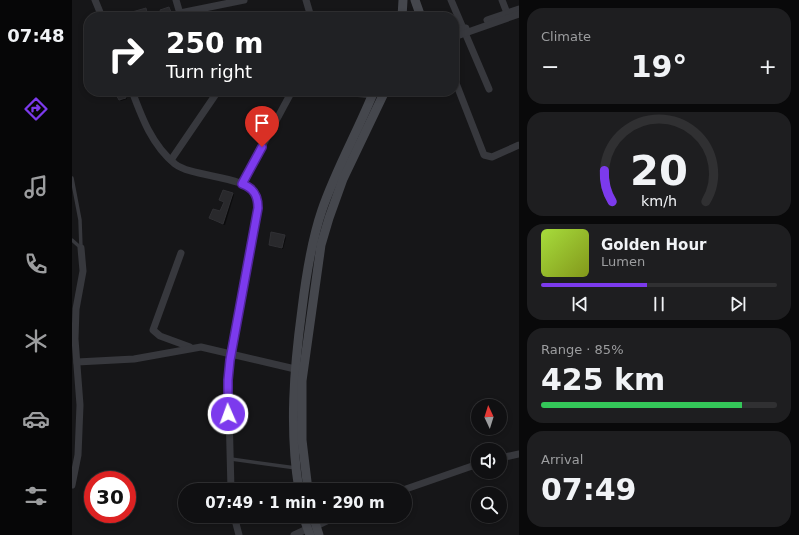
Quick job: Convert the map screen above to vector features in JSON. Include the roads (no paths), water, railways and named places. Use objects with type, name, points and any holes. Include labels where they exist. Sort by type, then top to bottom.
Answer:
[{"type":"main road","points":[[402,12],[403,0]]},
{"type":"main road","points":[[415,0],[419,12]]},
{"type":"main road","points":[[297,483],[294,426],[295,369],[308,271],[319,220],[326,199],[373,96]]},
{"type":"main road","points":[[307,483],[302,440],[302,381],[320,251],[329,218],[343,179],[383,96]]},
{"type":"main road","points":[[311,530],[319,535]]},
{"type":"street","points":[[94,0],[100,12]]},
{"type":"street","points":[[176,0],[179,12]]},
{"type":"street","points":[[192,12],[240,0]]},
{"type":"street","points":[[306,0],[310,12]]},
{"type":"street","points":[[451,0],[456,12]]},
{"type":"street","points":[[502,0],[507,13]]},
{"type":"street","points":[[459,34],[519,9]]},
{"type":"street","points":[[459,31],[464,31],[519,14]]},
{"type":"street","points":[[459,19],[488,89]]},
{"type":"street","points":[[459,91],[484,155],[487,157],[492,157],[519,145]]},
{"type":"street","points":[[134,96],[144,125],[171,160],[184,168],[242,184],[253,191],[256,195],[258,208],[231,352],[228,380],[232,483]]},
{"type":"street","points":[[171,160],[215,96]]},
{"type":"street","points":[[242,184],[289,96]]},
{"type":"street","points":[[72,485],[78,455],[75,325],[76,309],[83,271],[81,248]]},
{"type":"street","points":[[181,253],[153,330],[160,336],[190,347]]},
{"type":"street","points":[[77,362],[134,359],[190,347],[201,347],[231,352],[295,369]]},
{"type":"street","points":[[507,457],[519,454]]},
{"type":"street","points":[[412,487],[471,466]]},
{"type":"street","points":[[236,523],[239,535]]},
{"type":"street","points":[[294,535],[311,530],[324,523]]},
{"type":"lane","points":[[72,178],[80,220],[81,248]]},
{"type":"lane","points":[[72,240],[81,248]]},
{"type":"lane","points":[[230,458],[296,468]]}]
